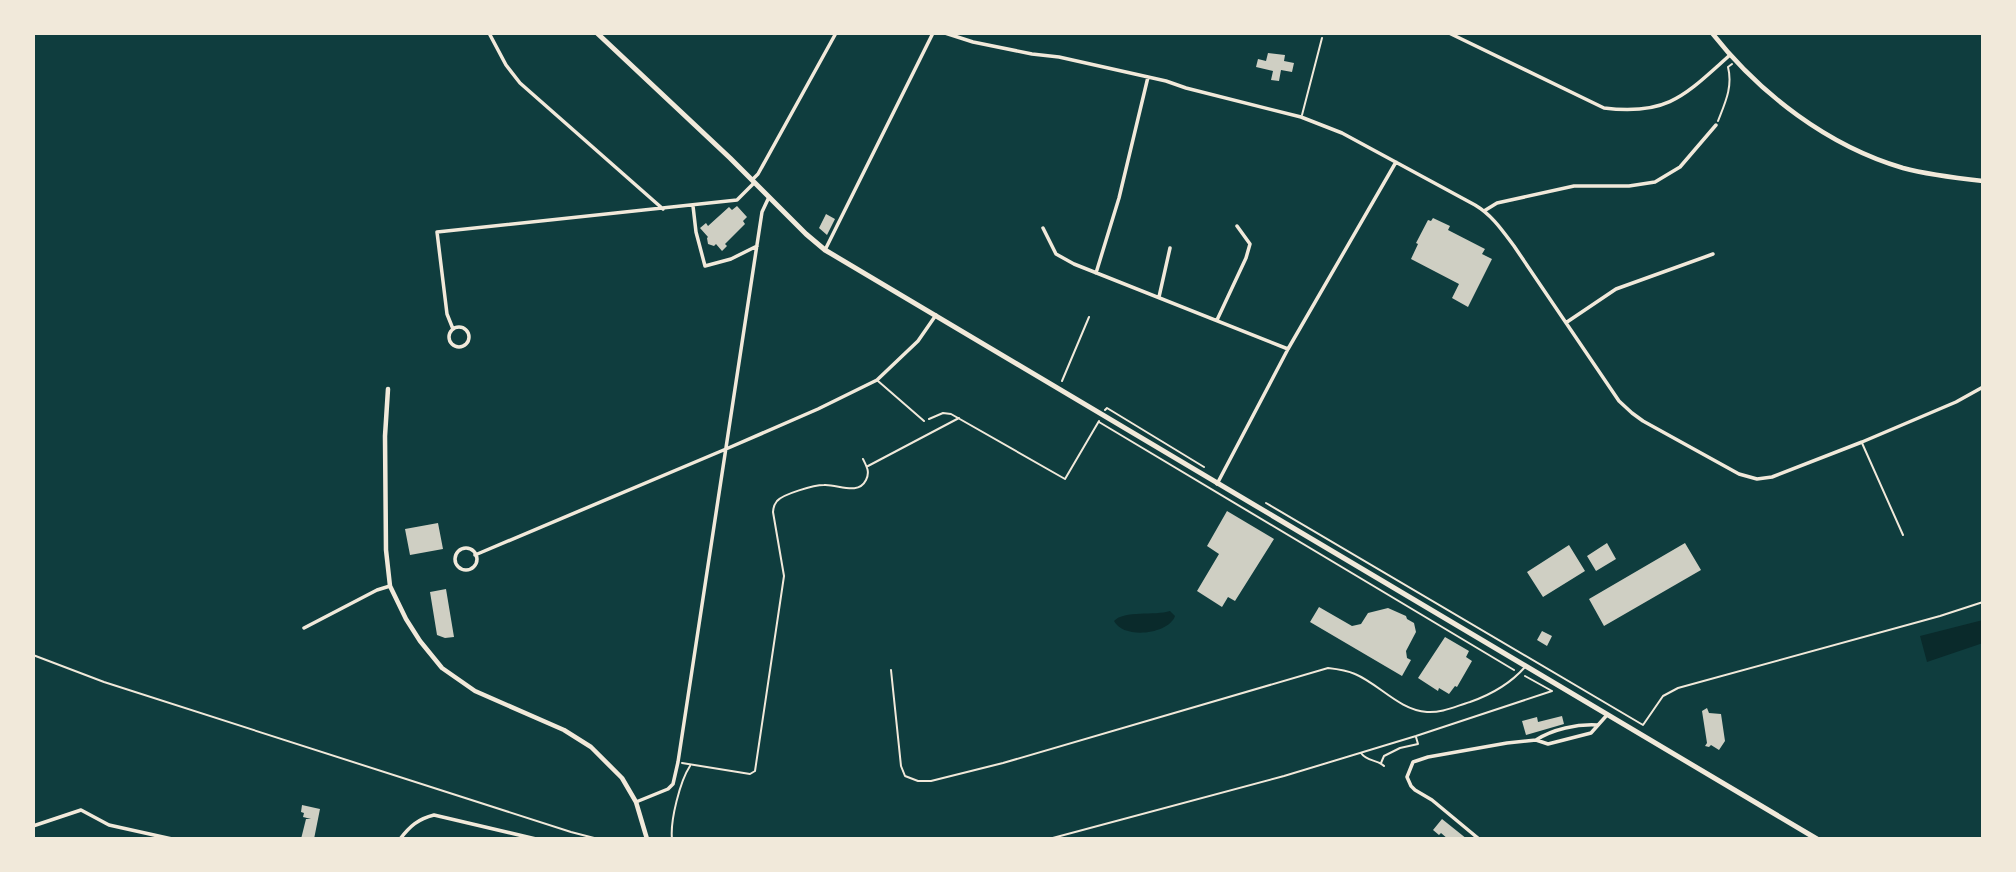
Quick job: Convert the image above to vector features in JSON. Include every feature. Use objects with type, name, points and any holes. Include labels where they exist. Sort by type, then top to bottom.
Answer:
[{"type":"main road","points":[[597,33],[825,250],[1817,839]]},
{"type":"street","points":[[489,33],[506,65],[520,83],[663,209]]},
{"type":"street","points":[[453,328],[461,327],[469,332],[465,346],[456,347],[450,343],[453,328],[447,314],[437,232],[737,201],[758,174],[836,33]]},
{"type":"street","points":[[825,250],[933,33]]},
{"type":"street","points":[[945,33],[973,42],[1059,57],[1148,77],[1301,117],[1342,133],[1396,162],[1484,211],[1496,222],[1619,401],[1632,413],[1739,474],[1757,479],[1772,477],[1956,402],[1983,387]]},
{"type":"street","points":[[1449,33],[1604,108],[1626,110],[1644,110],[1679,98],[1730,55]]},
{"type":"street","points":[[1712,33],[1736,62],[1789,109],[1842,143],[1902,168],[1983,181]]},
{"type":"street","points":[[1096,272],[1119,198],[1148,77]]},
{"type":"street","points":[[1484,211],[1497,203],[1574,186],[1629,186],[1655,182],[1680,167],[1716,125]]},
{"type":"street","points":[[1217,484],[1287,349],[1396,162]]},
{"type":"street","points":[[636,802],[668,789],[675,776],[762,212],[769,197]]},
{"type":"street","points":[[693,206],[696,232],[705,266],[731,259],[757,246]]},
{"type":"street","points":[[1217,320],[1247,258],[1250,244],[1237,226]]},
{"type":"street","points":[[1043,228],[1056,254],[1074,264],[1287,349]]},
{"type":"street","points":[[1159,297],[1170,248]]},
{"type":"street","points":[[1567,322],[1616,289],[1713,254]]},
{"type":"street","points":[[475,555],[818,409],[877,380],[918,341],[936,315]]},
{"type":"street","points":[[388,389],[385,436],[386,550],[390,586],[406,619],[442,668],[475,691],[564,730],[591,747],[622,778],[636,802],[647,839]]},
{"type":"street","points":[[470,549],[475,555],[475,565],[470,569],[460,568],[456,563],[455,556],[460,550],[470,549]]},
{"type":"street","points":[[304,628],[377,590],[390,586]]},
{"type":"street","points":[[1479,839],[1411,786],[1407,776],[1411,764],[1417,759],[1507,743],[1536,740],[1548,744],[1591,733],[1608,714]]},
{"type":"street","points":[[1536,740],[1545,734],[1581,724],[1597,725]]},
{"type":"street","points":[[33,826],[81,810],[109,825],[172,839]]},
{"type":"street","points":[[400,839],[412,824],[423,817],[434,815],[536,839]]},
{"type":"lane","points":[[1301,117],[1322,38]]},
{"type":"lane","points":[[877,380],[924,421]]},
{"type":"lane","points":[[1862,442],[1903,535]]},
{"type":"lane","points":[[891,670],[901,766],[905,776],[918,781],[930,781],[1003,763],[1328,668],[1356,674],[1405,705],[1429,712],[1443,711],[1484,697],[1503,687],[1526,667]]},
{"type":"path","points":[[1716,125],[1730,88],[1728,67],[1736,62]]},
{"type":"path","points":[[1062,381],[1089,317]]},
{"type":"path","points":[[1107,408],[1198,462]]},
{"type":"path","points":[[924,421],[943,412],[960,418],[1064,479],[1099,422],[1552,691],[1416,736],[1223,793],[1049,839]]},
{"type":"path","points":[[867,467],[960,418]]},
{"type":"path","points":[[673,839],[672,829],[682,778],[691,764],[750,774],[755,771],[784,576],[774,506],[778,499],[784,496],[822,485],[860,487],[867,478],[867,467],[863,459]]},
{"type":"path","points":[[1266,503],[1643,725],[1663,695],[1678,688],[1940,616],[1983,601]]},
{"type":"path","points":[[33,655],[104,682],[598,839]]},
{"type":"path","points":[[1360,752],[1364,759],[1383,764],[1384,756],[1400,748],[1418,744],[1416,736]]},
{"type":"water","points":[[1170,611],[1175,616],[1171,622],[1156,631],[1127,631],[1114,621],[1132,614]]},
{"type":"water","points":[[1983,620],[1983,643],[1927,662],[1920,636]]},
{"type":"building","points":[[1268,53],[1285,55],[1284,61],[1294,63],[1292,72],[1281,70],[1279,81],[1271,80],[1273,71],[1256,67],[1258,59],[1266,61]]},
{"type":"building","points":[[737,206],[747,217],[743,221],[745,224],[725,244],[727,246],[722,251],[716,244],[708,244],[708,237],[700,228],[706,223],[708,226],[729,207],[732,210]]},
{"type":"building","points":[[826,214],[835,219],[827,235],[819,228]]},
{"type":"building","points":[[1433,218],[1450,226],[1448,230],[1485,249],[1482,254],[1492,259],[1468,307],[1452,298],[1459,284],[1411,259],[1428,220]]},
{"type":"building","points":[[1227,511],[1274,539],[1235,601],[1228,597],[1222,607],[1197,591],[1219,554],[1207,546]]},
{"type":"building","points":[[438,523],[443,549],[410,555],[405,529]]},
{"type":"building","points":[[1607,543],[1616,559],[1596,571],[1587,556]]},
{"type":"building","points":[[1685,543],[1701,570],[1604,626],[1589,599]]},
{"type":"building","points":[[1569,545],[1585,571],[1543,597],[1527,572]]},
{"type":"building","points":[[446,589],[454,637],[445,638],[437,635],[430,592]]},
{"type":"building","points":[[1319,607],[1352,626],[1361,624],[1368,613],[1388,608],[1406,616],[1414,623],[1416,632],[1406,651],[1407,658],[1411,660],[1402,676],[1310,622]]},
{"type":"building","points":[[1542,631],[1552,636],[1547,646],[1537,640]]},
{"type":"building","points":[[1445,637],[1469,651],[1466,657],[1472,661],[1457,687],[1449,694],[1439,688],[1438,691],[1418,678]]},
{"type":"building","points":[[1707,708],[1709,713],[1721,714],[1725,741],[1719,750],[1711,745],[1705,746],[1707,743],[1702,711]]},
{"type":"building","points":[[1562,716],[1564,724],[1526,735],[1522,721],[1537,717],[1538,722]]},
{"type":"building","points":[[302,805],[320,809],[314,839],[301,839],[306,819],[311,819],[303,817]]},
{"type":"building","points":[[1442,819],[1467,839],[1448,839],[1441,833],[1439,835],[1433,830]]}]
